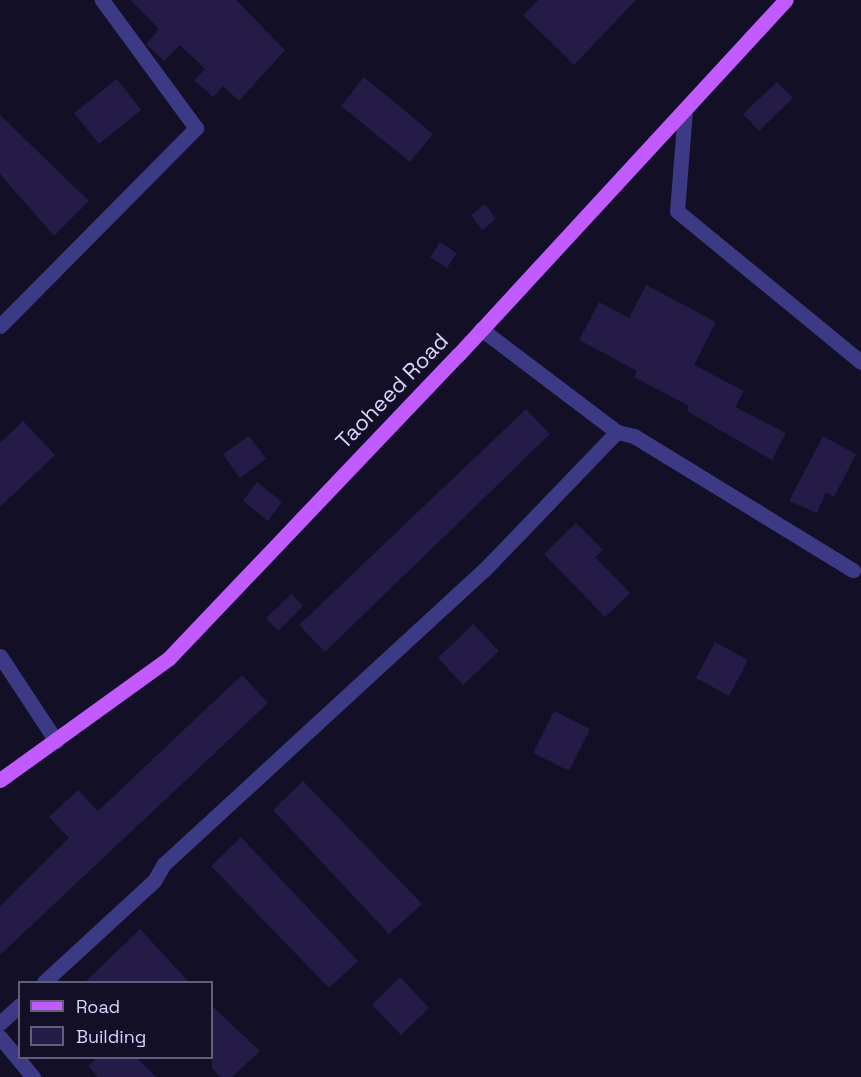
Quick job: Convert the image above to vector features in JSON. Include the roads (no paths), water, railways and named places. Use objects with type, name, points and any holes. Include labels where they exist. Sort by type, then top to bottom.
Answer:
[{"type":"main road","name":"Taoheed Road","points":[[0,780],[168,657],[482,329],[786,0]]},
{"type":"street","points":[[0,326],[196,128],[102,0]]},
{"type":"street","points":[[685,110],[677,211],[861,362]]},
{"type":"street","points":[[482,329],[617,432],[634,436],[853,570]]},
{"type":"street","points":[[45,981],[154,881],[164,864],[484,570],[617,432]]},
{"type":"street","points":[[0,656],[56,741]]},
{"type":"street","points":[[0,1023],[18,1007]]},
{"type":"street","points":[[0,1037],[18,1059]]},
{"type":"street","points":[[18,1059],[33,1077]]}]
